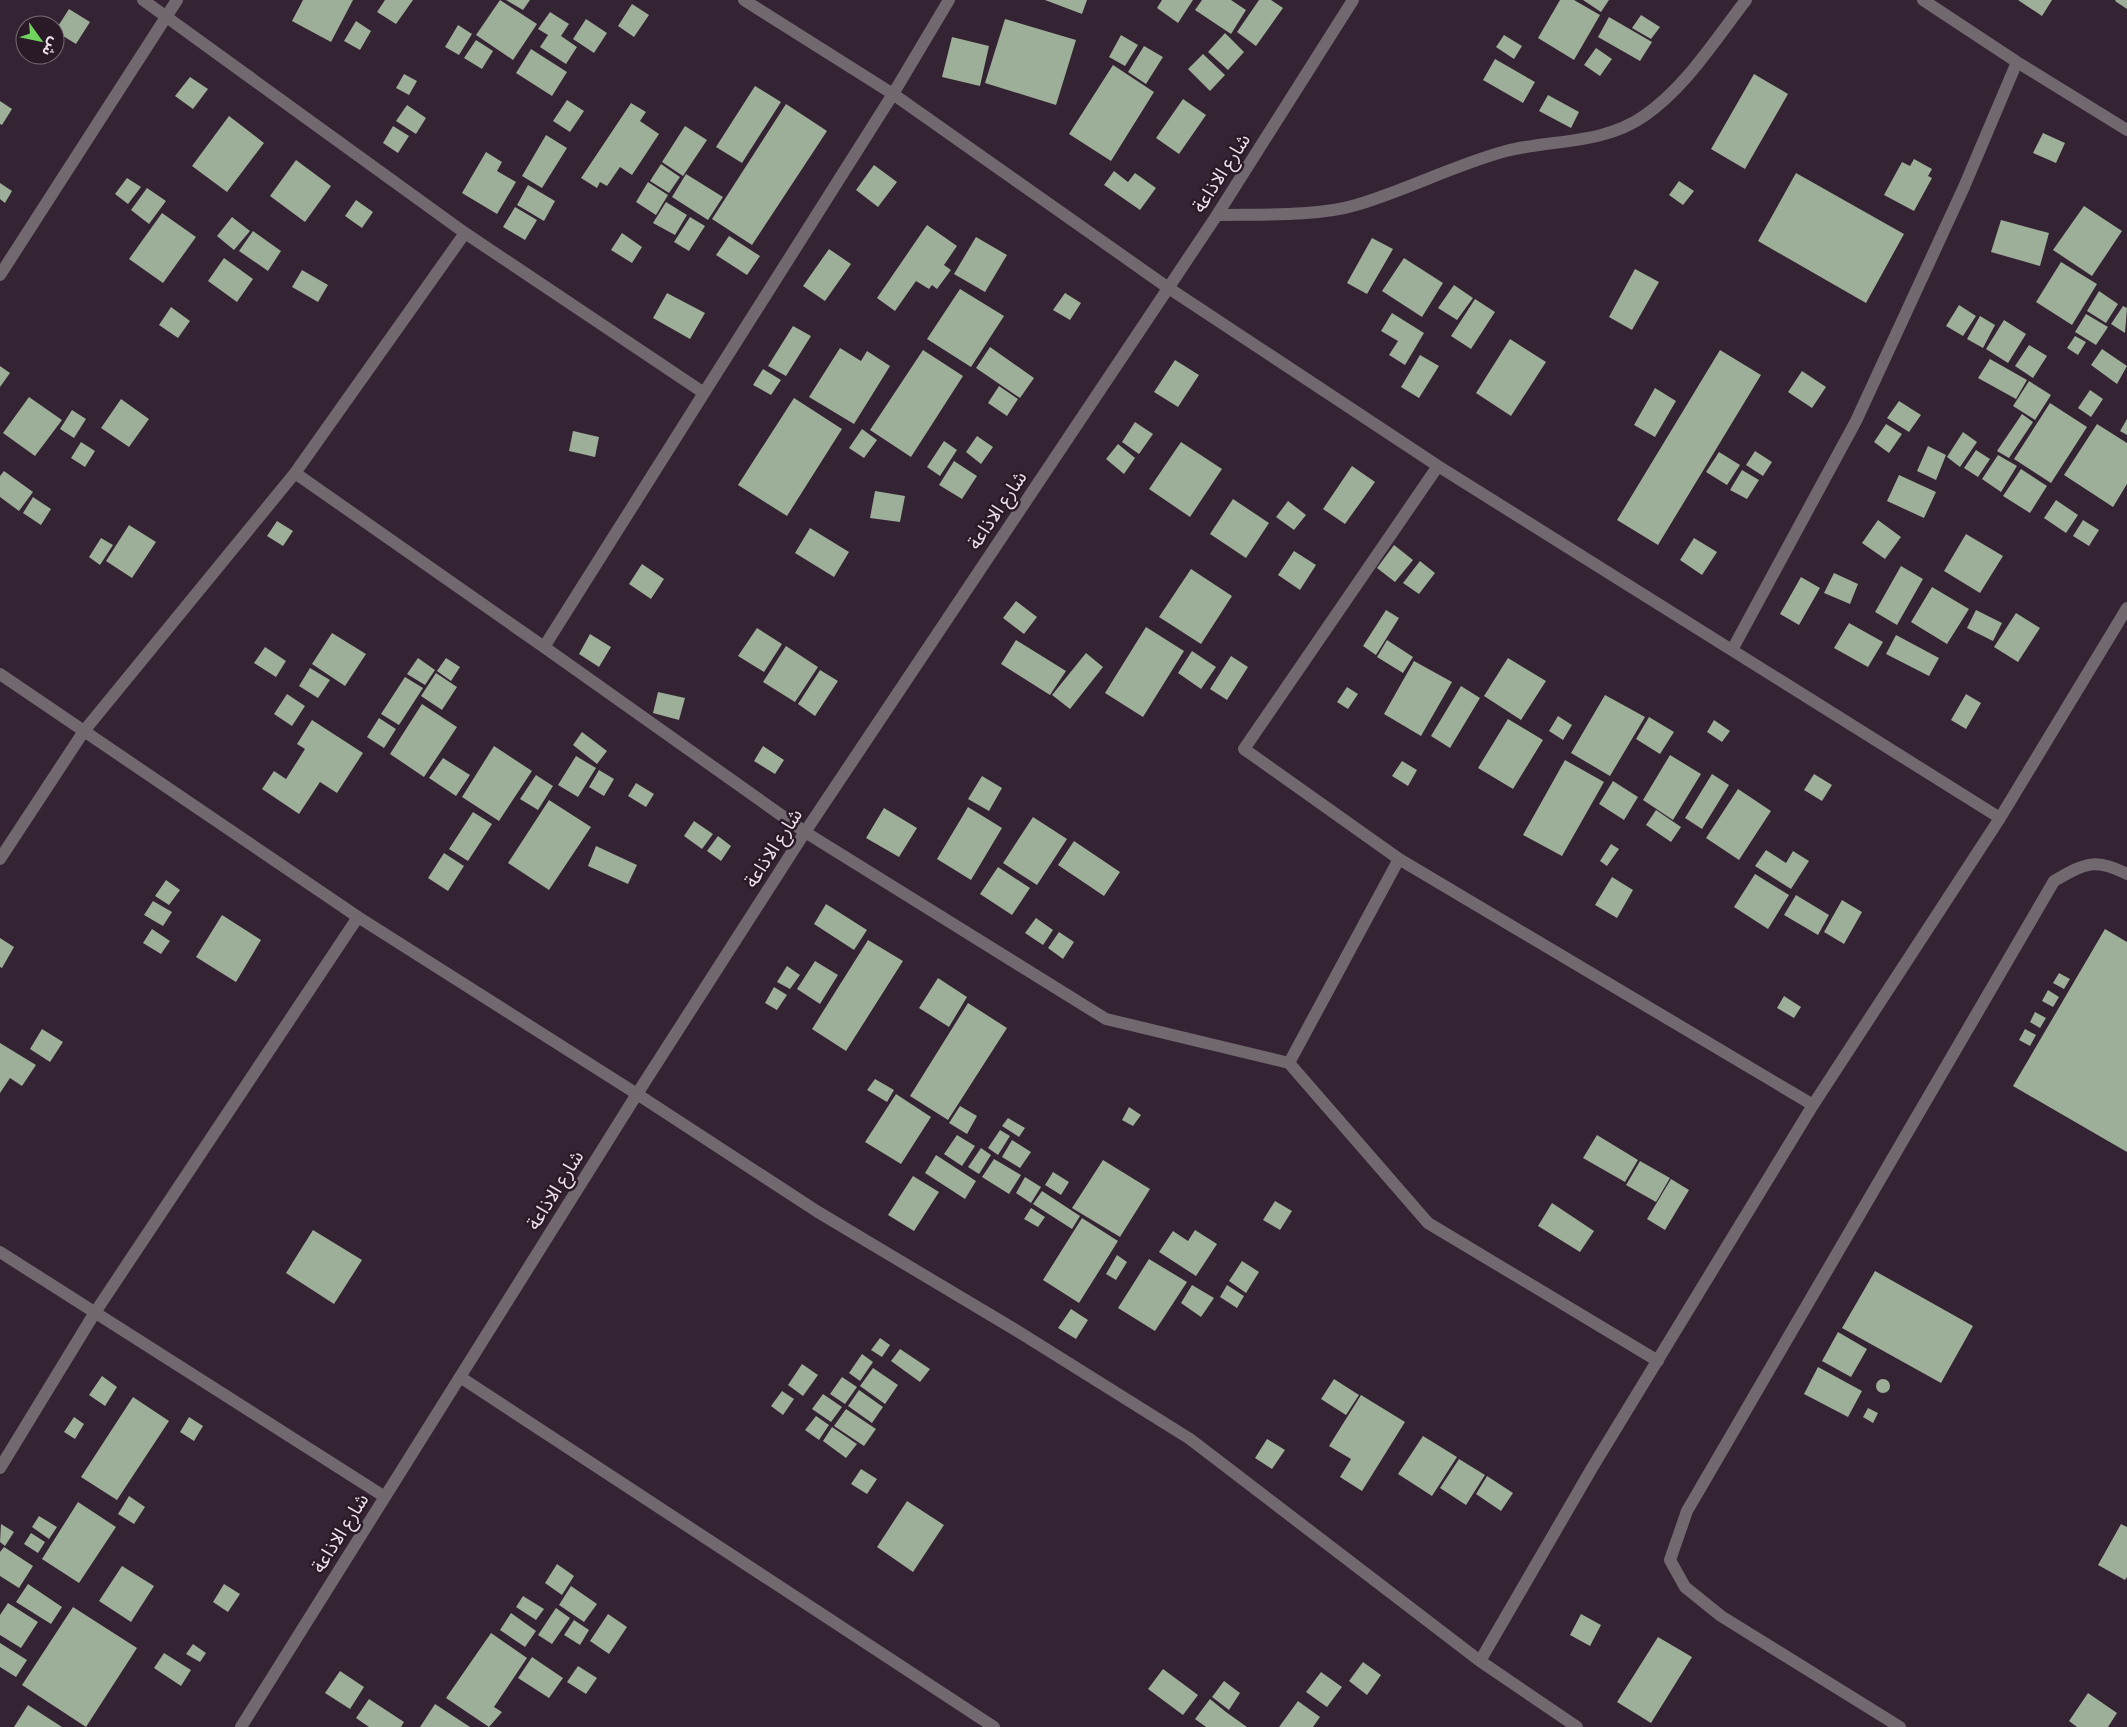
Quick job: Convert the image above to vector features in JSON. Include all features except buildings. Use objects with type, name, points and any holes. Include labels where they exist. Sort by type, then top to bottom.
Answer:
[{"type":"street","points":[[143,0],[465,233],[704,393]]},
{"type":"street","points":[[0,275],[178,0]]},
{"type":"street","points":[[744,0],[893,94],[1167,287],[1438,466],[2000,818]]},
{"type":"street","points":[[544,647],[893,94],[949,0]]},
{"type":"street","name":"شارع الاذاعة","points":[[241,1727],[637,1094],[806,832],[1167,287],[1217,215],[1353,0]]},
{"type":"street","points":[[1217,215],[1294,214],[1355,205],[1459,165],[1508,150],[1588,139],[1619,131],[1644,116],[1673,93],[1746,0]]},
{"type":"street","points":[[1923,0],[2017,62],[2127,130]]},
{"type":"street","points":[[1732,650],[1856,421],[1964,187],[2017,62]]},
{"type":"street","points":[[0,859],[84,731],[295,473],[465,233]]},
{"type":"street","points":[[1438,466],[1244,749],[1399,859],[1813,1105]]},
{"type":"street","points":[[295,473],[806,832],[1106,1019],[1289,1063],[1428,1223],[1658,1361]]},
{"type":"street","points":[[1480,1661],[1592,1468],[1813,1105],[2000,818],[2127,608]]},
{"type":"street","points":[[0,674],[358,917],[637,1094],[818,1212],[1014,1329],[1190,1439],[1480,1661],[1576,1727]]},
{"type":"street","points":[[1289,1063],[1399,859]]},
{"type":"street","points":[[1900,1727],[1721,1616],[1685,1587],[1670,1560],[1687,1511],[2054,881],[2082,865],[2108,864],[2127,874]]},
{"type":"street","points":[[0,1468],[94,1314],[358,917]]},
{"type":"street","points":[[0,1252],[94,1314],[385,1497]]},
{"type":"street","points":[[460,1377],[994,1727]]}]
